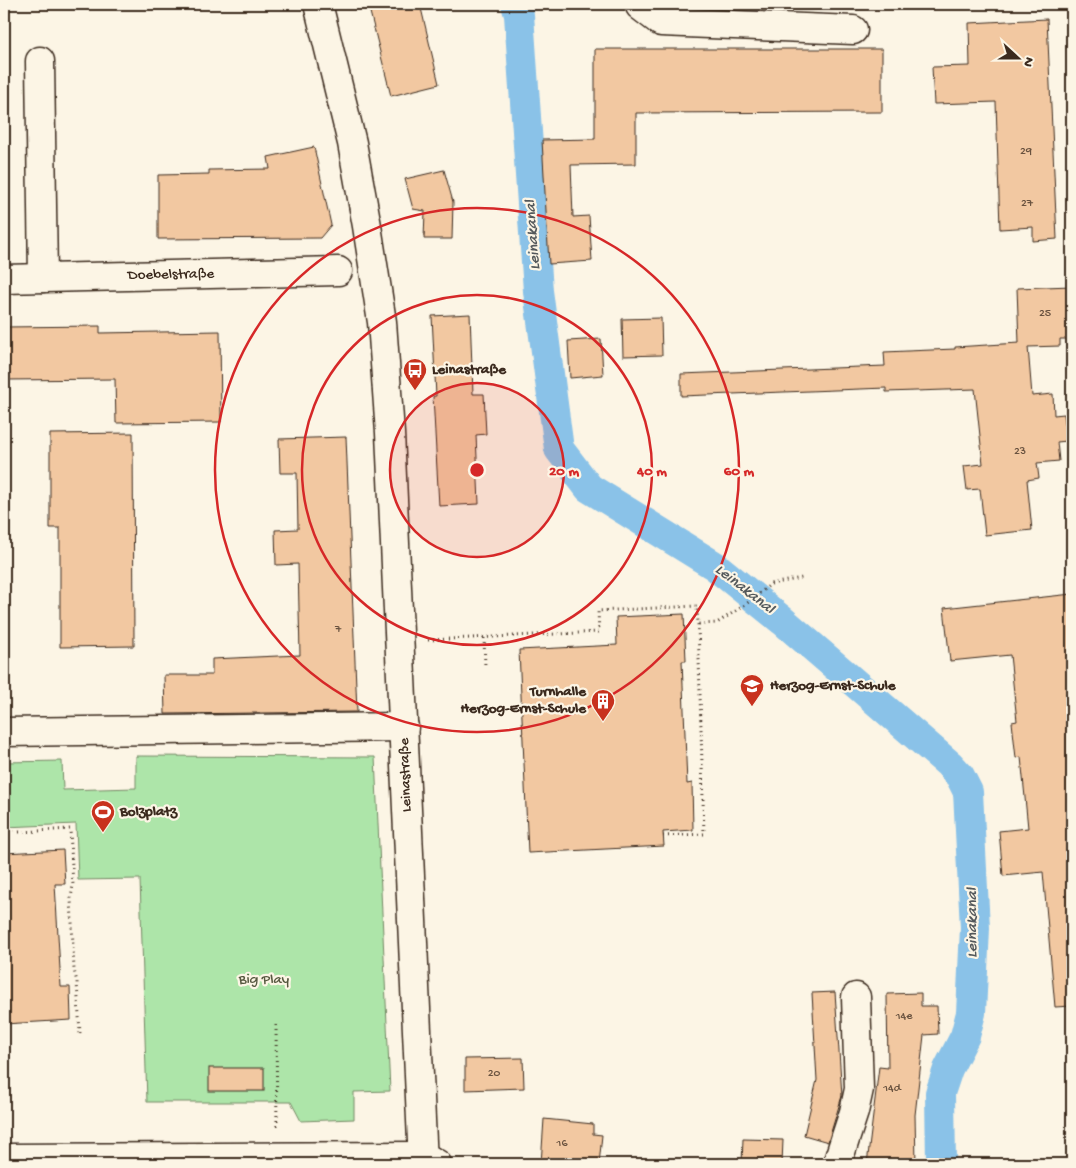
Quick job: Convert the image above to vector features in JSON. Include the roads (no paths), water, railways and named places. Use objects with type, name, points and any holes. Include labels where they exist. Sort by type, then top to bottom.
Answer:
[{"type":"street","name":"Leinastraße","points":[[318,4],[352,143],[382,322],[390,433],[427,1162]]},
{"type":"street","points":[[640,4],[660,22],[853,30]]},
{"type":"street","points":[[40,61],[43,278]]},
{"type":"street","name":"Doebelstraße","points":[[4,279],[338,271]]},
{"type":"street","points":[[4,732],[404,727]]},
{"type":"street","points":[[837,1164],[854,1112],[859,1089],[856,996]]},
{"type":"street","points":[[4,1158],[278,1156],[427,1162]]},
{"type":"waterway","name":"Leinakanal","points":[[516,4],[519,15],[538,291],[559,449],[589,488],[715,566],[783,621],[949,764],[960,776],[968,792],[975,928],[971,1013],[965,1036],[948,1069],[940,1093],[941,1164]]},
{"type":"place","name":"Leinastraße","points":[[415,391]]},
{"type":"place","name":"Herzog-Ernst-Schule","points":[[752,707]]},
{"type":"place","name":"Turnhalle Herzog-Ernst-Schule","points":[[603,722]]},
{"type":"place","name":"Bolzplatz","points":[[103,833]]},
{"type":"park label","name":"Big Play","points":[[264,980]]}]
